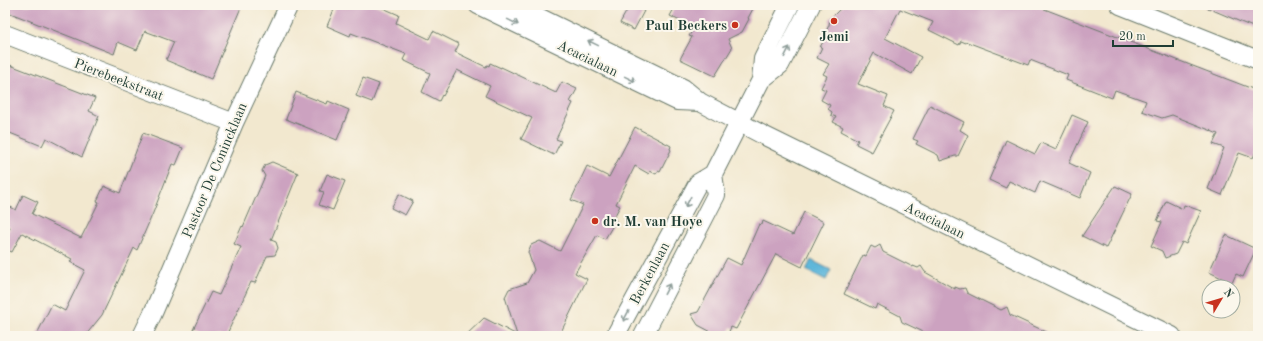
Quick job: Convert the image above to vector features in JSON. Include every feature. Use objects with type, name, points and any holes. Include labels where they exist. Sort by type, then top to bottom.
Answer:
[{"type":"street","name":"Pastoor De Conincklaan","points":[[142,336],[234,123],[289,5]]},
{"type":"street","name":"Acacialaan","points":[[478,5],[677,101],[700,102]]},
{"type":"street","name":"Acacialaan","points":[[514,5],[683,88],[700,102],[739,123],[1172,336]]},
{"type":"street","name":"Berkenlaan","points":[[615,336],[698,183],[713,174],[761,80],[762,59],[790,5]]},
{"type":"street","name":"Berkenlaan","points":[[761,80],[780,65],[811,5]]},
{"type":"street","points":[[1120,5],[1258,60]]},
{"type":"street","name":"Pierebeekstraat","points":[[5,34],[234,123]]},
{"type":"street","name":"Berkenlaan","points":[[643,336],[716,195],[713,174]]},
{"type":"water","points":[[811,260],[831,270],[826,280],[806,270]]},
{"type":"building","points":[[5,5],[128,5],[141,10],[143,5],[242,5],[211,79],[166,60],[174,42],[145,31],[137,50],[118,42],[114,54],[5,11]]},
{"type":"building","points":[[336,5],[376,5],[399,15],[396,23],[429,39],[433,31],[459,44],[455,52],[486,67],[487,65],[489,66],[490,63],[501,67],[556,93],[562,82],[577,89],[570,102],[573,103],[556,139],[561,141],[554,155],[521,139],[532,118],[485,96],[490,86],[457,70],[439,101],[422,92],[430,73],[403,60],[406,54],[351,33],[350,36],[327,26]]},
{"type":"building","points":[[630,5],[644,11],[634,30],[620,23]]},
{"type":"building","points":[[676,5],[755,5],[742,32],[728,39],[732,48],[715,76],[680,59],[692,37],[689,36],[694,28],[670,16]]},
{"type":"building","points":[[844,5],[1034,5],[1258,91],[1258,147],[1253,158],[1239,153],[1222,195],[1208,189],[1224,148],[1213,144],[1218,134],[1172,115],[1162,118],[1142,111],[1146,101],[1115,90],[1112,98],[1066,80],[1068,75],[1030,60],[1028,65],[967,42],[961,41],[959,45],[929,30],[933,22],[900,9],[885,38],[921,57],[912,74],[874,53],[858,84],[888,96],[884,106],[894,111],[872,152],[856,144],[858,140],[841,131],[843,127],[833,122],[836,117],[831,115],[832,112],[828,109],[830,105],[821,100],[826,90],[821,88],[827,76],[823,74],[829,64],[817,58],[822,47],[820,47],[826,37],[824,36],[830,19]]},
{"type":"building","points":[[1201,5],[1258,5],[1258,29],[1243,23]]},
{"type":"building","points":[[5,63],[95,98],[89,111],[99,116],[82,157],[46,138],[42,146],[5,131]]},
{"type":"building","points":[[363,78],[379,84],[372,102],[356,96]]},
{"type":"building","points":[[296,92],[327,104],[328,101],[349,110],[337,140],[286,119]]},
{"type":"building","points":[[930,105],[964,122],[960,130],[968,135],[958,156],[940,161],[938,155],[916,144],[918,141],[913,139]]},
{"type":"building","points":[[1072,115],[1088,122],[1069,163],[1090,173],[1080,198],[1040,181],[1035,193],[1009,181],[1006,188],[989,180],[1006,140],[1035,154],[1041,143],[1056,150]]},
{"type":"building","points":[[635,127],[671,146],[671,150],[660,172],[658,171],[656,174],[650,171],[649,174],[635,166],[616,204],[620,206],[613,219],[616,220],[605,239],[597,235],[575,273],[587,279],[559,336],[465,336],[484,318],[517,335],[505,297],[509,289],[527,283],[534,270],[528,252],[531,245],[540,241],[560,251],[583,205],[571,200],[587,166],[609,177]]},
{"type":"building","points":[[143,133],[183,148],[176,165],[172,164],[137,250],[134,248],[102,315],[85,336],[36,336],[52,304],[65,311],[85,270],[70,262],[72,259],[22,233],[12,252],[5,249],[5,238],[10,227],[5,225],[5,204],[16,210],[23,195],[38,202],[32,214],[81,238],[99,202],[97,201],[104,186],[120,193]]},
{"type":"building","points":[[272,162],[298,173],[271,240],[276,242],[278,248],[275,255],[267,256],[255,283],[251,282],[226,336],[202,336],[192,332],[211,292],[219,295],[241,247],[234,244],[265,176],[262,171],[265,165]]},
{"type":"building","points":[[327,174],[345,181],[333,210],[319,205],[324,192],[320,191]]},
{"type":"building","points":[[1115,186],[1132,194],[1106,248],[1082,236]]},
{"type":"building","points":[[399,194],[413,201],[405,215],[391,208]]},
{"type":"building","points":[[1166,201],[1183,209],[1184,205],[1201,211],[1186,244],[1182,242],[1176,254],[1165,258],[1162,251],[1151,246],[1162,222],[1157,221]]},
{"type":"building","points":[[804,212],[824,222],[802,267],[776,254],[736,329],[731,327],[727,336],[719,336],[698,325],[691,314],[698,312],[727,258],[741,265],[759,224],[762,225],[763,221],[793,235]]},
{"type":"building","points":[[1226,235],[1256,249],[1243,277],[1236,274],[1234,279],[1224,279],[1209,272]]},
{"type":"building","points":[[880,245],[883,252],[913,267],[918,268],[921,266],[925,272],[955,289],[955,287],[960,289],[965,288],[967,293],[1001,310],[1007,307],[1010,315],[1055,336],[932,336],[902,322],[900,316],[877,304],[875,309],[844,294],[863,255],[866,256],[871,246],[875,248]]},
{"type":"place","name":"Jemi","points":[[834,21]]},
{"type":"place","name":"Paul Beckers","points":[[735,25]]},
{"type":"place","name":"dr. M. van Hoye","points":[[595,221]]}]
